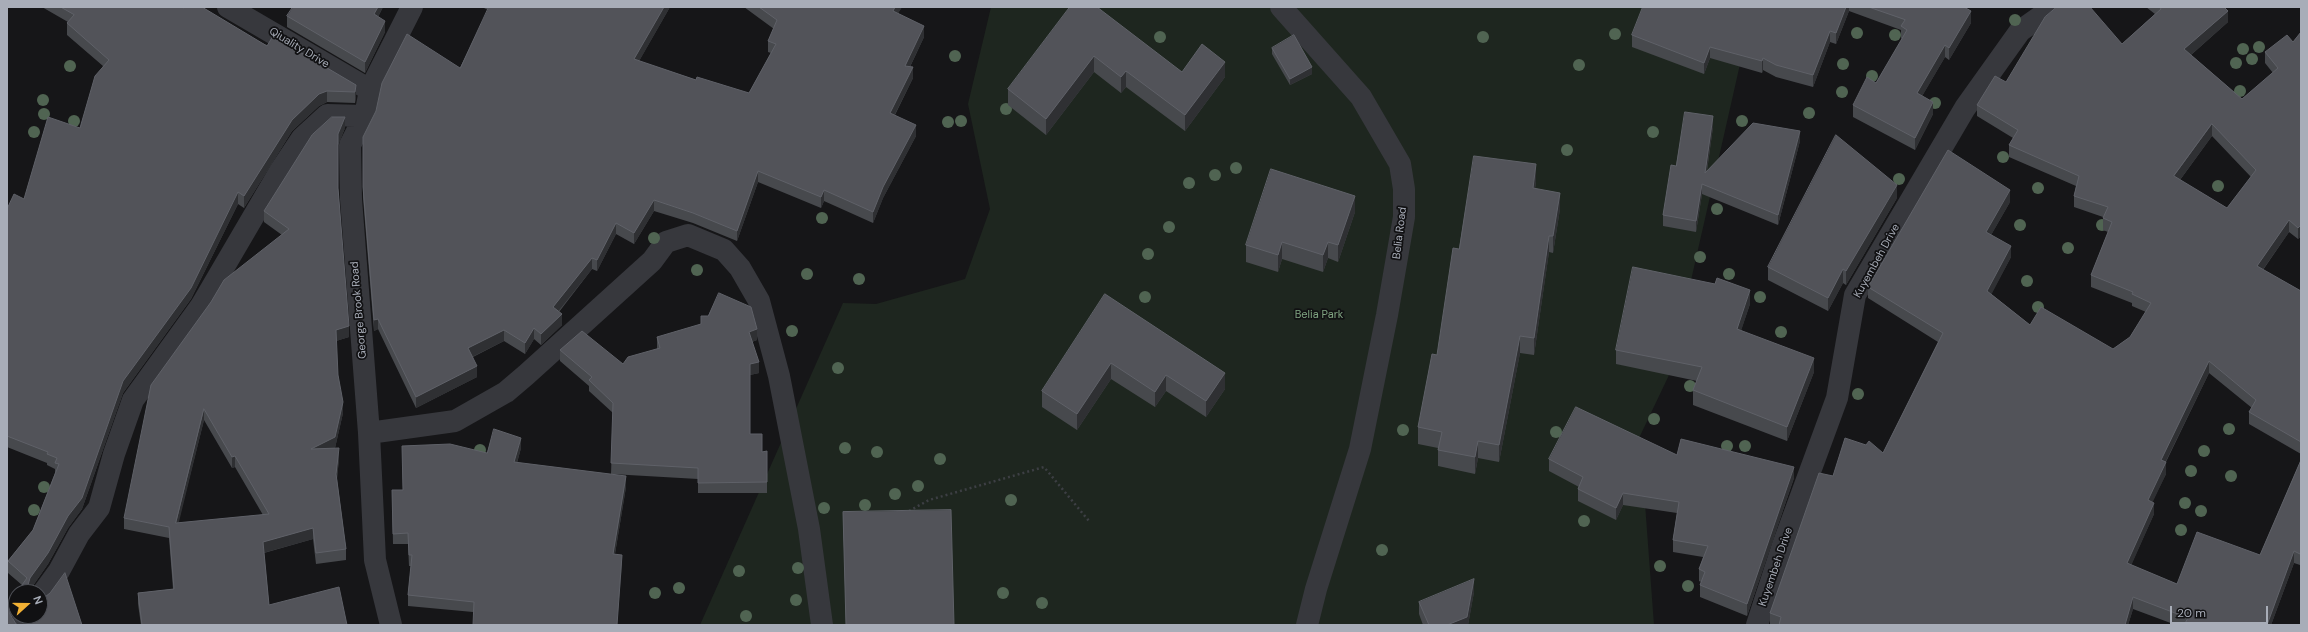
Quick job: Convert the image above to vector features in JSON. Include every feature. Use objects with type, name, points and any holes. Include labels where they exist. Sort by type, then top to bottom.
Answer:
[{"type":"street","name":"Qiuality Drive","points":[[228,7],[370,90]]},
{"type":"street","name":"George Brook Road","points":[[391,625],[375,560],[369,433],[350,199],[350,145],[365,116],[370,90],[412,7]]},
{"type":"street","name":"Belia Road","points":[[1281,7],[1361,97],[1400,164],[1404,189],[1404,217],[1387,315],[1360,449],[1316,589],[1307,625]]},
{"type":"street","name":"Kuyembeh Drive","points":[[1757,625],[1782,545],[1837,398],[1855,294],[1965,108],[2020,31],[2054,7]]},
{"type":"street","points":[[48,586],[59,571],[79,534],[99,508],[114,454],[133,400],[201,306],[302,138],[327,115],[365,116]]},
{"type":"street","points":[[369,433],[455,421],[481,408],[506,392],[526,375],[652,261],[666,242],[688,235],[709,243],[724,250],[740,268],[759,301],[784,399],[809,529],[822,625]]},
{"type":"path","points":[[904,514],[929,500],[1044,467],[1089,521]]},
{"type":"green space","name":"Belia Park","points":[[991,7],[1753,7],[1670,373],[1640,436],[1654,625],[700,625],[843,303],[876,304],[965,279],[990,209],[968,104]]},
{"type":"building","points":[[61,7],[202,7],[267,46],[273,36],[356,85],[355,92],[327,91],[319,94],[292,120],[244,196],[238,192],[191,288],[123,381],[82,498],[68,516],[48,553],[30,578],[28,584],[23,584],[27,578],[8,561],[33,530],[59,464],[55,463],[57,458],[47,454],[48,452],[7,436],[7,209],[14,194],[24,199],[48,117],[80,128],[95,76],[109,60],[67,23],[74,15]]},
{"type":"building","points":[[293,7],[378,7],[374,14],[385,21],[365,62],[287,16]]},
{"type":"building","points":[[489,7],[664,7],[634,59],[696,80],[697,77],[749,93],[776,44],[768,41],[777,20],[759,7],[895,7],[893,11],[924,26],[905,66],[913,67],[890,113],[916,125],[883,187],[873,212],[824,190],[821,197],[758,171],[737,231],[693,213],[654,200],[634,233],[616,223],[597,260],[592,258],[553,307],[562,314],[541,334],[534,328],[525,343],[504,330],[468,348],[477,366],[416,397],[378,319],[374,320],[363,187],[363,137],[376,111],[382,83],[407,34],[460,68]]},
{"type":"building","points":[[1070,7],[1097,7],[1182,72],[1202,44],[1225,62],[1185,115],[1126,71],[1121,77],[1094,56],[1046,119],[1008,89]]},
{"type":"building","points":[[1643,7],[1846,7],[1836,33],[1830,31],[1813,75],[1776,65],[1763,58],[1762,61],[1710,47],[1704,63],[1632,35]]},
{"type":"building","points":[[1869,7],[1964,7],[1971,11],[1949,48],[1945,45],[1917,93],[1933,102],[1915,138],[1853,105],[1867,77],[1876,83],[1907,30],[1901,26],[1905,20]]},
{"type":"building","points":[[2057,7],[2090,7],[2122,44],[2161,9],[2160,7],[2224,7],[2228,11],[2184,49],[2242,99],[2278,68],[2265,52],[2287,35],[2293,42],[2301,32],[2301,225],[2298,228],[2289,220],[2257,266],[2301,291],[2301,442],[2249,412],[2256,400],[2209,361],[2161,460],[2166,462],[2148,500],[2154,503],[2127,563],[2177,584],[2197,532],[2260,555],[2301,460],[2300,554],[2294,551],[2267,625],[2184,625],[2188,618],[2133,597],[2125,625],[1779,625],[1781,617],[1770,613],[1819,473],[1833,476],[1845,438],[1866,445],[1869,441],[1883,453],[1943,333],[1868,287],[1948,150],[2010,190],[1986,232],[2011,246],[1987,291],[2030,325],[2041,307],[2113,349],[2130,337],[2151,303],[2132,294],[2133,292],[2091,275],[2112,222],[2103,218],[2108,207],[2074,196],[2079,176],[2009,145],[2018,130],[1977,105],[1995,76],[2006,82],[2045,17]],"holes":[[[2212,124],[2256,170],[2227,208],[2174,176]]]},
{"type":"building","points":[[1294,35],[1312,67],[1290,79],[1272,48]]},
{"type":"building","points":[[1685,112],[1713,116],[1705,173],[1753,123],[1800,131],[1778,215],[1702,184],[1696,221],[1663,215],[1671,165],[1676,166]]},
{"type":"building","points":[[332,117],[345,117],[338,134],[338,188],[349,326],[336,330],[338,375],[343,402],[335,437],[311,449],[339,448],[336,474],[346,549],[316,553],[313,528],[263,542],[269,605],[339,587],[347,625],[142,625],[138,593],[174,589],[169,527],[124,518],[151,385],[211,302],[224,280],[289,229],[264,211],[312,135]],"holes":[[[204,409],[232,457],[235,456],[269,514],[176,523]]]},
{"type":"building","points":[[1836,135],[1897,185],[1846,271],[1843,269],[1828,298],[1768,267]]},
{"type":"building","points":[[1474,156],[1536,164],[1533,188],[1560,193],[1553,236],[1549,236],[1534,338],[1520,336],[1499,445],[1478,441],[1475,457],[1438,450],[1442,432],[1418,427],[1432,354],[1437,355],[1453,248],[1459,249]]},
{"type":"building","points":[[1271,169],[1355,196],[1338,245],[1328,242],[1323,255],[1282,242],[1278,255],[1246,245]]},
{"type":"building","points":[[1633,267],[1715,284],[1717,278],[1750,290],[1737,329],[1814,358],[1787,427],[1693,390],[1702,367],[1616,350]]},
{"type":"building","points":[[719,293],[751,307],[757,329],[749,332],[759,362],[750,364],[750,434],[762,434],[762,452],[767,451],[767,482],[698,483],[698,468],[611,463],[613,403],[589,380],[592,377],[560,350],[582,331],[623,364],[628,357],[660,348],[657,337],[701,324],[701,316],[708,316]]},
{"type":"building","points":[[1105,294],[1225,373],[1206,401],[1166,375],[1155,392],[1111,363],[1077,414],[1042,391]]},
{"type":"building","points":[[1576,407],[1677,455],[1681,439],[1794,467],[1747,604],[1700,585],[1705,572],[1699,569],[1708,546],[1673,540],[1679,502],[1623,493],[1616,508],[1578,489],[1583,477],[1549,459]]},
{"type":"building","points":[[494,429],[521,438],[514,462],[626,476],[613,554],[622,555],[617,625],[473,625],[474,602],[408,595],[412,555],[409,555],[408,533],[393,534],[392,490],[403,490],[402,446],[450,444],[487,453]]},
{"type":"building","points":[[951,510],[954,625],[846,625],[843,512]]},
{"type":"building","points":[[65,573],[82,625],[25,625],[48,624],[48,595]]},
{"type":"building","points":[[1474,579],[1467,617],[1447,625],[1429,625],[1419,602]]},
{"type":"building","points":[[8,605],[8,624],[19,625],[7,625]]}]
